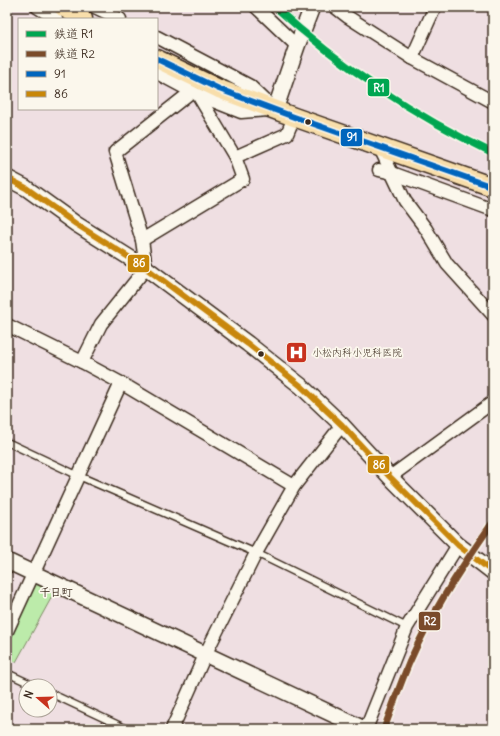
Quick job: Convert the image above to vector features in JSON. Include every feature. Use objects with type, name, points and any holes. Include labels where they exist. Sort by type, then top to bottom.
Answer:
[{"type":"main road","points":[[63,7],[81,18]]},
{"type":"main road","points":[[158,59],[219,89],[294,117],[493,186]]},
{"type":"street","points":[[37,7],[54,18]]},
{"type":"street","points":[[95,7],[118,18]]},
{"type":"street","points":[[256,7],[296,46]]},
{"type":"street","points":[[275,110],[296,46],[312,7]]},
{"type":"street","points":[[336,7],[348,17],[412,58],[493,102]]},
{"type":"street","points":[[412,58],[435,7]]},
{"type":"street","points":[[158,38],[250,86],[275,110]]},
{"type":"street","points":[[158,74],[194,93],[241,112],[275,110]]},
{"type":"street","points":[[142,240],[243,179],[235,157],[194,93]]},
{"type":"street","points":[[82,362],[101,324],[146,268],[142,240],[115,152],[194,93]]},
{"type":"street","points":[[235,157],[288,134],[294,117]]},
{"type":"street","points":[[379,146],[405,201],[426,229],[447,264],[493,315]]},
{"type":"street","points":[[379,170],[392,173],[493,210]]},
{"type":"street","points":[[7,178],[26,188],[76,224],[146,268],[301,386],[342,425],[390,477],[458,545],[493,572]]},
{"type":"street","points":[[7,325],[121,383],[294,486]]},
{"type":"street","points":[[7,631],[121,383]]},
{"type":"street","points":[[390,477],[493,402]]},
{"type":"street","points":[[172,729],[205,655],[256,553],[294,486],[342,425]]},
{"type":"street","points":[[7,561],[365,729],[407,627],[458,545]]},
{"type":"lane","points":[[7,442],[79,476],[256,553],[407,627]]},
{"type":"lane","points":[[7,673],[18,678]]},
{"type":"lane","points":[[58,697],[127,729]]},
{"type":"green space","name":"千日町","points":[[36,584],[54,593],[16,662],[7,659],[7,643]]},
{"type":"railway","points":[[384,729],[409,663],[427,626],[458,573],[493,522]]},
{"type":"rail line","name":"R1","points":[[275,7],[325,49],[379,88],[435,123],[493,153]]},
{"type":"rail line","name":"R2","points":[[384,729],[409,663],[427,626],[458,573],[493,522]]},
{"type":"transit line","name":"91","points":[[158,59],[219,89],[493,187]]},
{"type":"transit line","name":"86","points":[[7,178],[26,188],[76,224],[146,268],[248,344],[301,386],[342,425],[390,477],[458,545],[493,572]]},
{"type":"place","name":"小松内科小児科医院","points":[[297,352]]},
{"type":"district","name":"千日町","points":[[56,592]]}]
